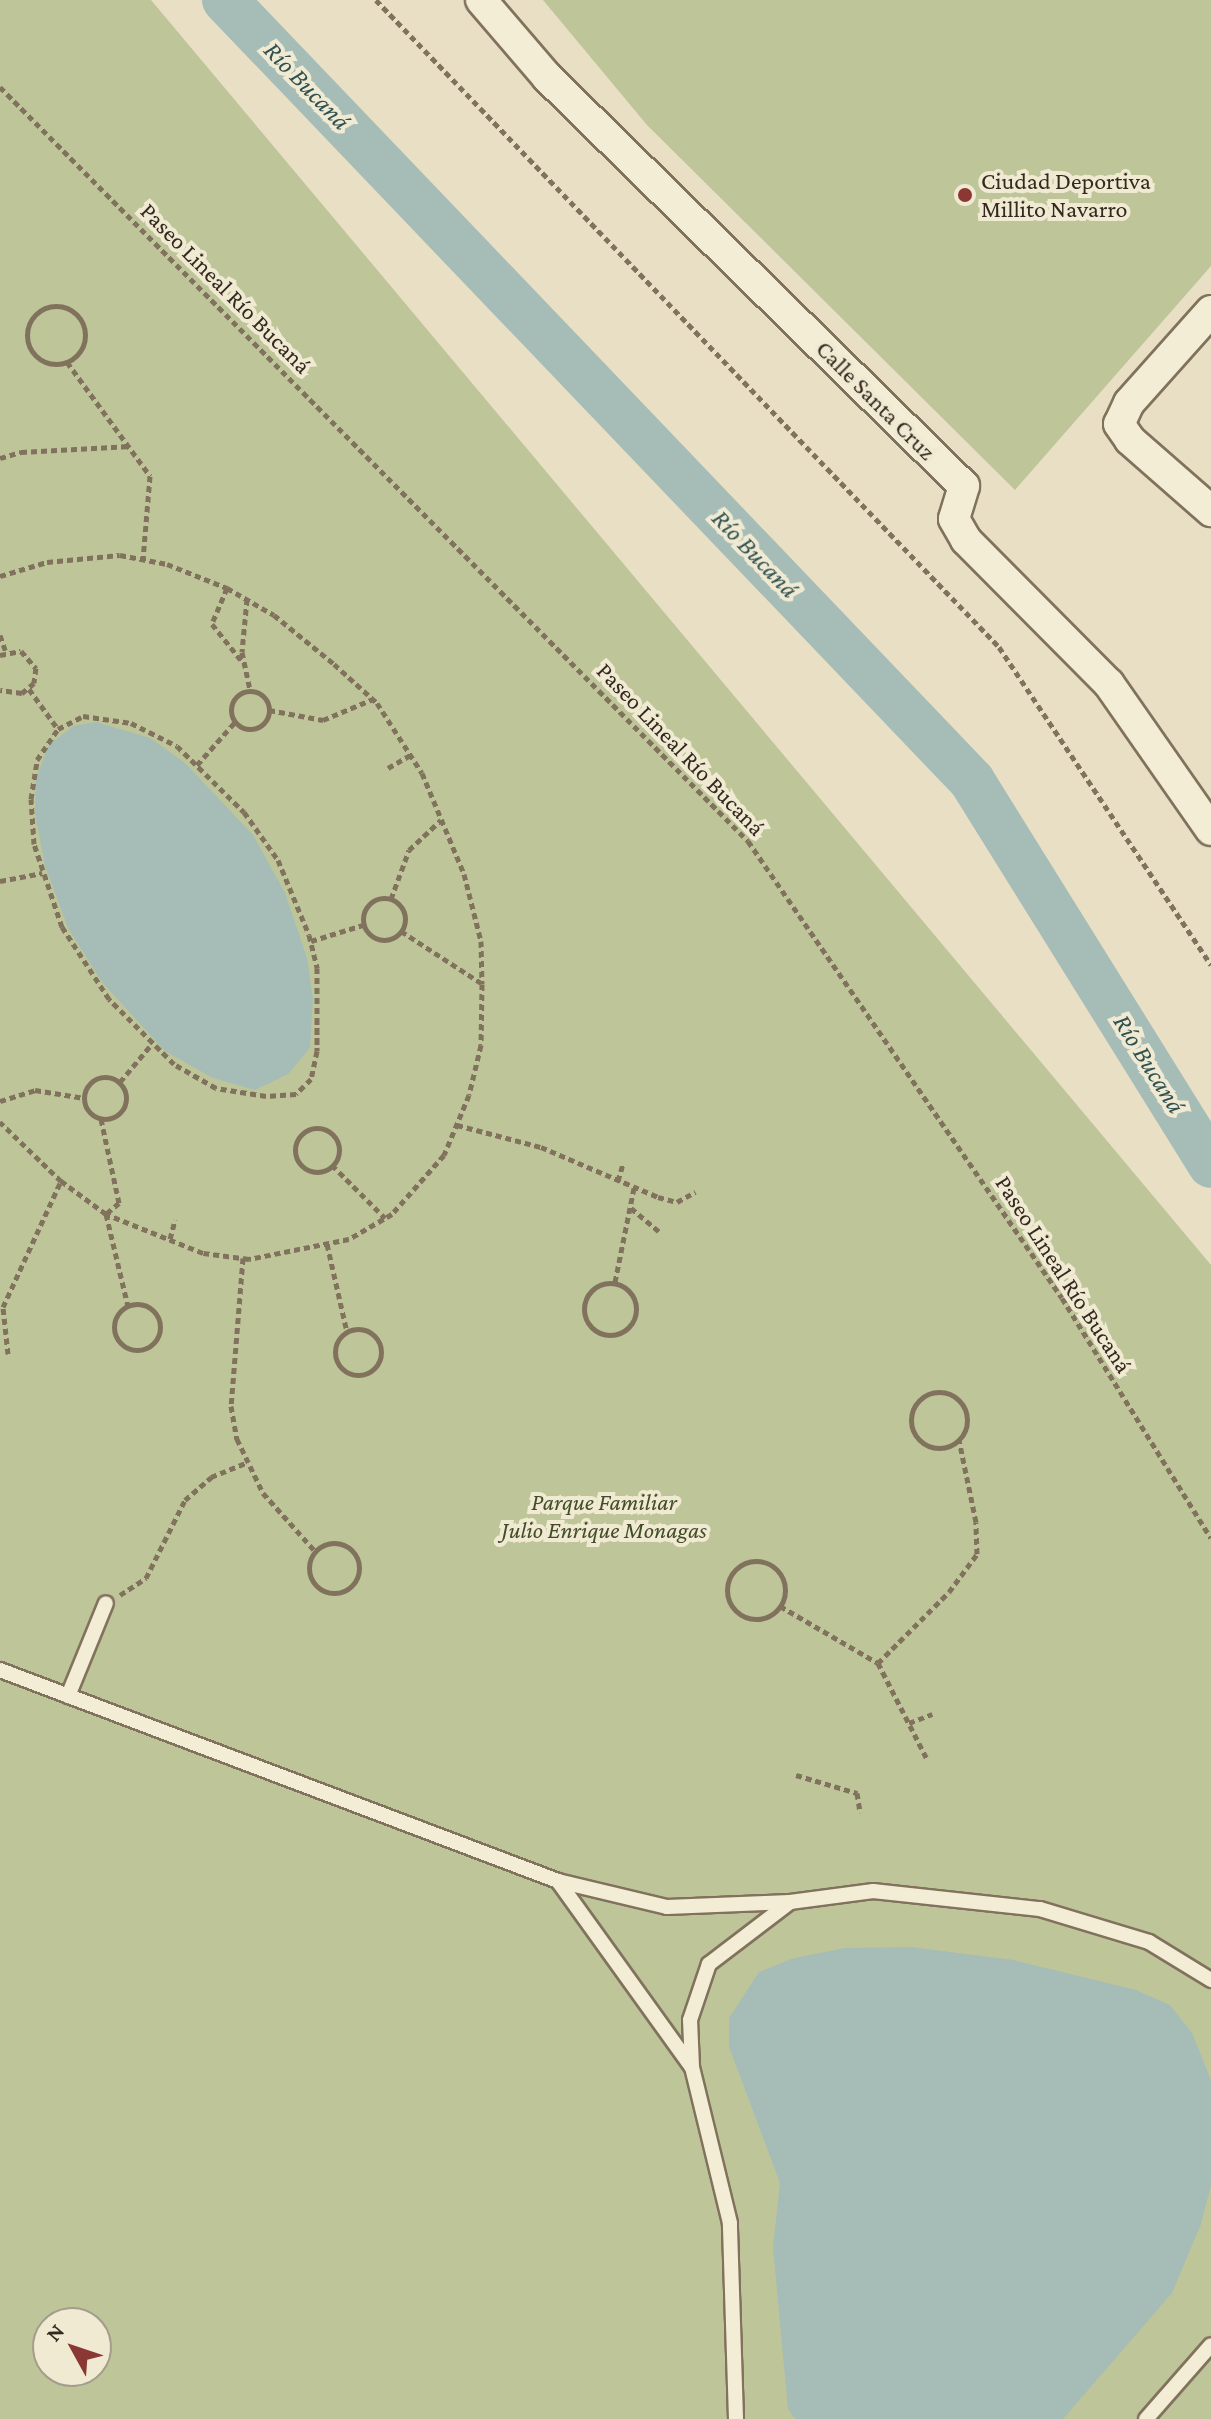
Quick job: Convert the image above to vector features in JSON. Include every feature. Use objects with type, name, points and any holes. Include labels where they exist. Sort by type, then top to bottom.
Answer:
[{"type":"street","name":"Calle Santa Cruz","points":[[481,0],[547,77],[964,486],[954,519],[966,540],[1109,684],[1211,830]]},
{"type":"street","points":[[1211,311],[1129,403],[1119,424],[1130,440],[1211,511]]},
{"type":"lane","points":[[68,1696],[106,1603]]},
{"type":"lane","points":[[0,1670],[558,1881],[667,1907],[790,1902],[873,1891],[1040,1909],[1149,1942],[1211,1980]]},
{"type":"lane","points":[[558,1881],[692,2067]]},
{"type":"lane","points":[[736,2419],[730,2223],[692,2067],[690,2020],[709,1964],[790,1902]]},
{"type":"lane","points":[[1146,2419],[1211,2345]]},
{"type":"path","points":[[376,0],[999,647],[1211,965]]},
{"type":"path","name":"Paseo Lineal Río Bucaná","points":[[0,87],[748,841],[1062,1298],[1211,1538]]},
{"type":"path","points":[[51,306],[69,309],[82,323],[84,341],[67,362],[47,363],[27,343],[29,323],[51,306]]},
{"type":"path","points":[[67,362],[132,446],[150,476],[152,495],[143,560]]},
{"type":"path","points":[[0,458],[21,452],[132,446]]},
{"type":"path","points":[[0,576],[47,562],[120,555],[227,588],[274,615],[373,699],[412,754],[464,874],[481,941],[482,984],[481,1045],[457,1125],[444,1155],[385,1218],[349,1239],[243,1258],[203,1253],[106,1214],[61,1181],[0,1122]]},
{"type":"path","points":[[227,588],[212,624],[245,665]]},
{"type":"path","points":[[247,599],[245,665],[250,690]]},
{"type":"path","points":[[0,635],[3,653],[21,651],[33,661],[36,676],[29,689],[14,695],[0,690]]},
{"type":"path","points":[[29,689],[58,729]]},
{"type":"path","points":[[250,690],[264,696],[269,710]]},
{"type":"path","points":[[235,722],[232,703],[250,690]]},
{"type":"path","points":[[269,710],[323,720],[373,699]]},
{"type":"path","points":[[235,722],[258,727],[269,710]]},
{"type":"path","points":[[83,716],[131,723],[157,732],[197,765],[244,812],[278,860],[311,941],[317,968],[317,1051],[311,1079],[296,1094],[266,1096],[216,1088],[151,1045],[79,956],[42,873],[31,799],[37,760],[58,729],[83,716]]},
{"type":"path","points":[[197,765],[235,722]]},
{"type":"path","points":[[388,768],[412,754]]},
{"type":"path","points":[[391,899],[409,850],[441,820]]},
{"type":"path","points":[[0,881],[42,873]]},
{"type":"path","points":[[363,925],[371,902],[391,899]]},
{"type":"path","points":[[391,899],[404,914],[401,931]]},
{"type":"path","points":[[311,941],[363,925]]},
{"type":"path","points":[[363,925],[380,941],[401,931]]},
{"type":"path","points":[[401,931],[482,984]]},
{"type":"path","points":[[120,1082],[151,1045]]},
{"type":"path","points":[[101,1119],[124,1108],[126,1094],[120,1082],[107,1077],[94,1080],[84,1098],[89,1112],[101,1119],[115,1165],[119,1203],[106,1214]]},
{"type":"path","points":[[0,1101],[35,1090],[84,1098]]},
{"type":"path","points":[[457,1125],[541,1147],[634,1188],[677,1202],[695,1192]]},
{"type":"path","points":[[313,1128],[332,1134],[338,1153],[332,1165],[312,1171],[300,1163],[295,1149],[300,1135],[313,1128]]},
{"type":"path","points":[[618,1181],[623,1164]]},
{"type":"path","points":[[332,1165],[385,1218]]},
{"type":"path","points":[[8,1354],[2,1307],[61,1181]]},
{"type":"path","points":[[615,1282],[634,1188]]},
{"type":"path","points":[[631,1208],[660,1232]]},
{"type":"path","points":[[106,1214],[128,1306]]},
{"type":"path","points":[[170,1239],[175,1220]]},
{"type":"path","points":[[327,1244],[347,1332]]},
{"type":"path","points":[[243,1258],[231,1406],[245,1463],[293,1531],[316,1552]]},
{"type":"path","points":[[615,1282],[635,1298],[636,1315],[619,1334],[601,1334],[587,1323],[584,1306],[599,1285],[615,1282]]},
{"type":"path","points":[[143,1304],[156,1313],[161,1328],[148,1347],[134,1350],[116,1337],[115,1323],[128,1306],[143,1304]]},
{"type":"path","points":[[362,1329],[376,1337],[381,1352],[370,1372],[356,1375],[338,1363],[337,1343],[347,1332],[362,1329]]},
{"type":"path","points":[[878,1663],[949,1592],[977,1554],[976,1522],[959,1440],[967,1424],[964,1406],[941,1392],[924,1397],[911,1421],[918,1438],[943,1448],[959,1440]]},
{"type":"path","points":[[106,1603],[146,1578],[185,1500],[211,1477],[245,1463]]},
{"type":"path","points":[[334,1543],[350,1549],[358,1564],[350,1587],[335,1593],[314,1584],[309,1569],[316,1552],[334,1543]]},
{"type":"path","points":[[752,1561],[770,1565],[785,1588],[780,1606],[765,1618],[745,1618],[730,1606],[729,1577],[752,1561]]},
{"type":"path","points":[[780,1606],[878,1663],[927,1759]]},
{"type":"path","points":[[909,1723],[932,1714]]},
{"type":"path","points":[[796,1775],[857,1793],[860,1813]]},
{"type":"green space","name":"Parque Familiar Julio Enrique Monagas","points":[[0,0],[151,0],[1211,1265],[1211,2419],[0,2419]]},
{"type":"green space","name":"Ciudad Deportiva Millito Navarro","points":[[543,0],[1211,0],[1211,266],[1015,490],[647,125]]},
{"type":"water","points":[[96,722],[150,738],[185,763],[253,835],[285,893],[307,958],[313,999],[310,1048],[288,1074],[255,1090],[213,1078],[165,1051],[102,982],[68,928],[45,866],[35,813],[36,779],[48,746],[73,726]]},
{"type":"water","points":[[911,1947],[1013,1960],[1136,1990],[1170,2005],[1192,2033],[1211,2080],[1211,2185],[1201,2224],[1172,2293],[1063,2419],[795,2419],[788,2409],[773,2247],[780,2183],[729,2047],[729,2018],[759,1972],[794,1958],[845,1948]]},
{"type":"waterway","name":"Río Bucaná","points":[[225,0],[972,781],[1211,1165]]},
{"type":"place","name":"Ciudad Deportiva Millito Navarro","points":[[965,195]]}]
